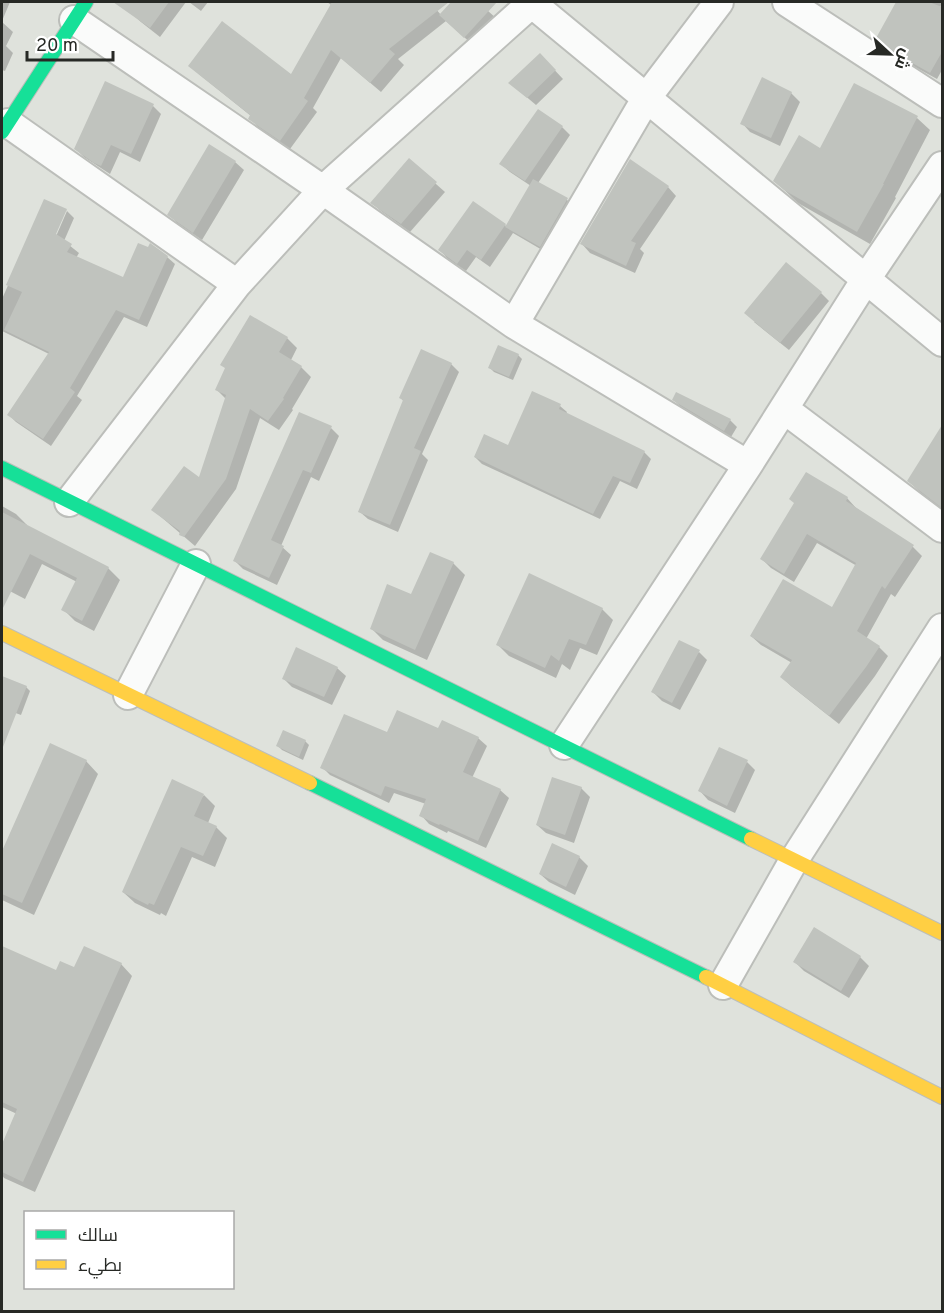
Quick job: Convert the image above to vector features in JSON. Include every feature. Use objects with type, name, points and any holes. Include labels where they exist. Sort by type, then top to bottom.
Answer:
[{"type":"street","points":[[69,502],[237,284],[323,190],[532,2],[942,342]]},
{"type":"street","points":[[514,324],[647,97],[719,2]]},
{"type":"street","points":[[787,2],[942,103]]},
{"type":"street","points":[[237,284],[5,128],[80,11],[323,190],[514,324],[748,465]]},
{"type":"street","points":[[564,746],[784,410],[866,279],[942,166]]},
{"type":"street","points":[[784,410],[942,528]]},
{"type":"street","points":[[2,468],[942,933]]},
{"type":"street","points":[[128,695],[196,564]]},
{"type":"street","points":[[723,985],[794,860],[942,628]]},
{"type":"street","points":[[2,633],[723,985],[942,1097]]},
{"type":"building","points":[[113,2],[169,2],[150,28]]},
{"type":"building","points":[[332,2],[449,2],[389,49],[395,54],[370,83],[331,50],[304,98],[308,101],[280,141],[248,119],[250,115],[188,66],[222,21],[291,74]]},
{"type":"building","points":[[451,2],[497,2],[464,38],[439,15]]},
{"type":"building","points":[[896,2],[929,2],[942,7],[942,52],[930,73],[875,40]]},
{"type":"building","points":[[540,53],[556,70],[527,98],[508,83]]},
{"type":"building","points":[[762,77],[792,92],[771,138],[740,124]]},
{"type":"building","points":[[105,81],[154,104],[131,154],[111,145],[101,166],[74,149]]},
{"type":"building","points":[[854,83],[918,116],[857,232],[784,190],[773,181],[799,135],[820,148]]},
{"type":"building","points":[[538,109],[563,126],[525,181],[499,164]]},
{"type":"building","points":[[209,144],[236,161],[193,233],[167,215]]},
{"type":"building","points":[[409,158],[437,182],[401,224],[370,203]]},
{"type":"building","points":[[630,159],[669,186],[631,241],[636,243],[626,266],[580,244]]},
{"type":"building","points":[[533,179],[568,198],[540,247],[505,227]]},
{"type":"building","points":[[44,199],[67,209],[56,234],[72,244],[67,252],[123,277],[138,243],[148,247],[150,243],[168,256],[139,320],[116,310],[70,388],[75,392],[43,439],[7,415],[49,352],[4,330],[22,292],[6,285]]},
{"type":"building","points":[[473,201],[506,224],[481,260],[467,250],[457,264],[438,250]]},
{"type":"building","points":[[786,262],[822,292],[780,343],[744,313]]},
{"type":"building","points":[[250,315],[288,337],[279,352],[302,366],[284,399],[268,421],[250,409],[226,479],[184,537],[179,535],[180,531],[151,510],[184,466],[199,477],[226,395],[215,390],[225,368],[220,365]]},
{"type":"building","points":[[498,345],[519,354],[509,377],[488,368]]},
{"type":"building","points":[[421,349],[452,363],[414,448],[421,451],[390,525],[358,512],[403,400],[399,398]]},
{"type":"building","points":[[532,391],[561,404],[559,409],[645,451],[630,483],[613,476],[593,514],[474,457],[484,434],[508,445]]},
{"type":"building","points":[[676,392],[731,419],[724,431],[672,400]]},
{"type":"building","points":[[299,412],[332,426],[311,473],[303,470],[271,540],[284,546],[269,578],[233,561]]},
{"type":"building","points":[[942,425],[942,508],[907,481]]},
{"type":"building","points":[[806,472],[848,497],[846,501],[914,545],[885,589],[882,586],[857,631],[880,646],[829,716],[780,677],[792,660],[750,636],[783,579],[832,607],[856,563],[807,534],[784,574],[760,559],[794,503],[789,499]]},
{"type":"building","points":[[2,512],[109,567],[82,621],[61,610],[77,578],[30,554],[2,610]]},
{"type":"building","points":[[430,552],[454,562],[415,650],[370,629],[387,584],[411,594]]},
{"type":"building","points":[[529,573],[603,608],[586,645],[569,639],[559,661],[551,655],[545,668],[496,645]]},
{"type":"building","points":[[679,640],[700,650],[672,703],[651,692]]},
{"type":"building","points":[[296,647],[338,667],[324,697],[282,679]]},
{"type":"building","points":[[2,676],[27,686],[3,747],[2,746]]},
{"type":"building","points":[[397,710],[438,728],[442,720],[479,737],[463,772],[501,789],[478,841],[419,816],[426,799],[385,786],[381,796],[320,768],[344,714],[387,732]]},
{"type":"building","points":[[283,730],[306,740],[299,757],[276,746]]},
{"type":"building","points":[[50,743],[87,760],[22,903],[2,894],[2,851]]},
{"type":"building","points":[[719,747],[748,760],[727,806],[698,791]]},
{"type":"building","points":[[552,777],[582,787],[565,835],[536,825]]},
{"type":"building","points":[[172,779],[204,794],[194,816],[217,826],[203,856],[181,847],[154,905],[149,903],[148,905],[122,892]]},
{"type":"building","points":[[552,843],[580,856],[566,887],[539,874]]},
{"type":"building","points":[[814,927],[861,956],[841,991],[793,962]]},
{"type":"building","points":[[2,946],[56,970],[60,961],[74,967],[84,946],[122,963],[23,1182],[2,1172],[2,1144],[17,1109],[2,1102]]},
{"type":"traffic: fast","points":[[2,132],[86,2]]},
{"type":"traffic: fast","points":[[2,468],[751,839]]},
{"type":"traffic: fast","points":[[310,783],[706,977]]},
{"type":"traffic: slow","points":[[2,633],[310,783]]},
{"type":"traffic: slow","points":[[751,839],[942,933]]},
{"type":"traffic: slow","points":[[706,977],[942,1097]]}]
